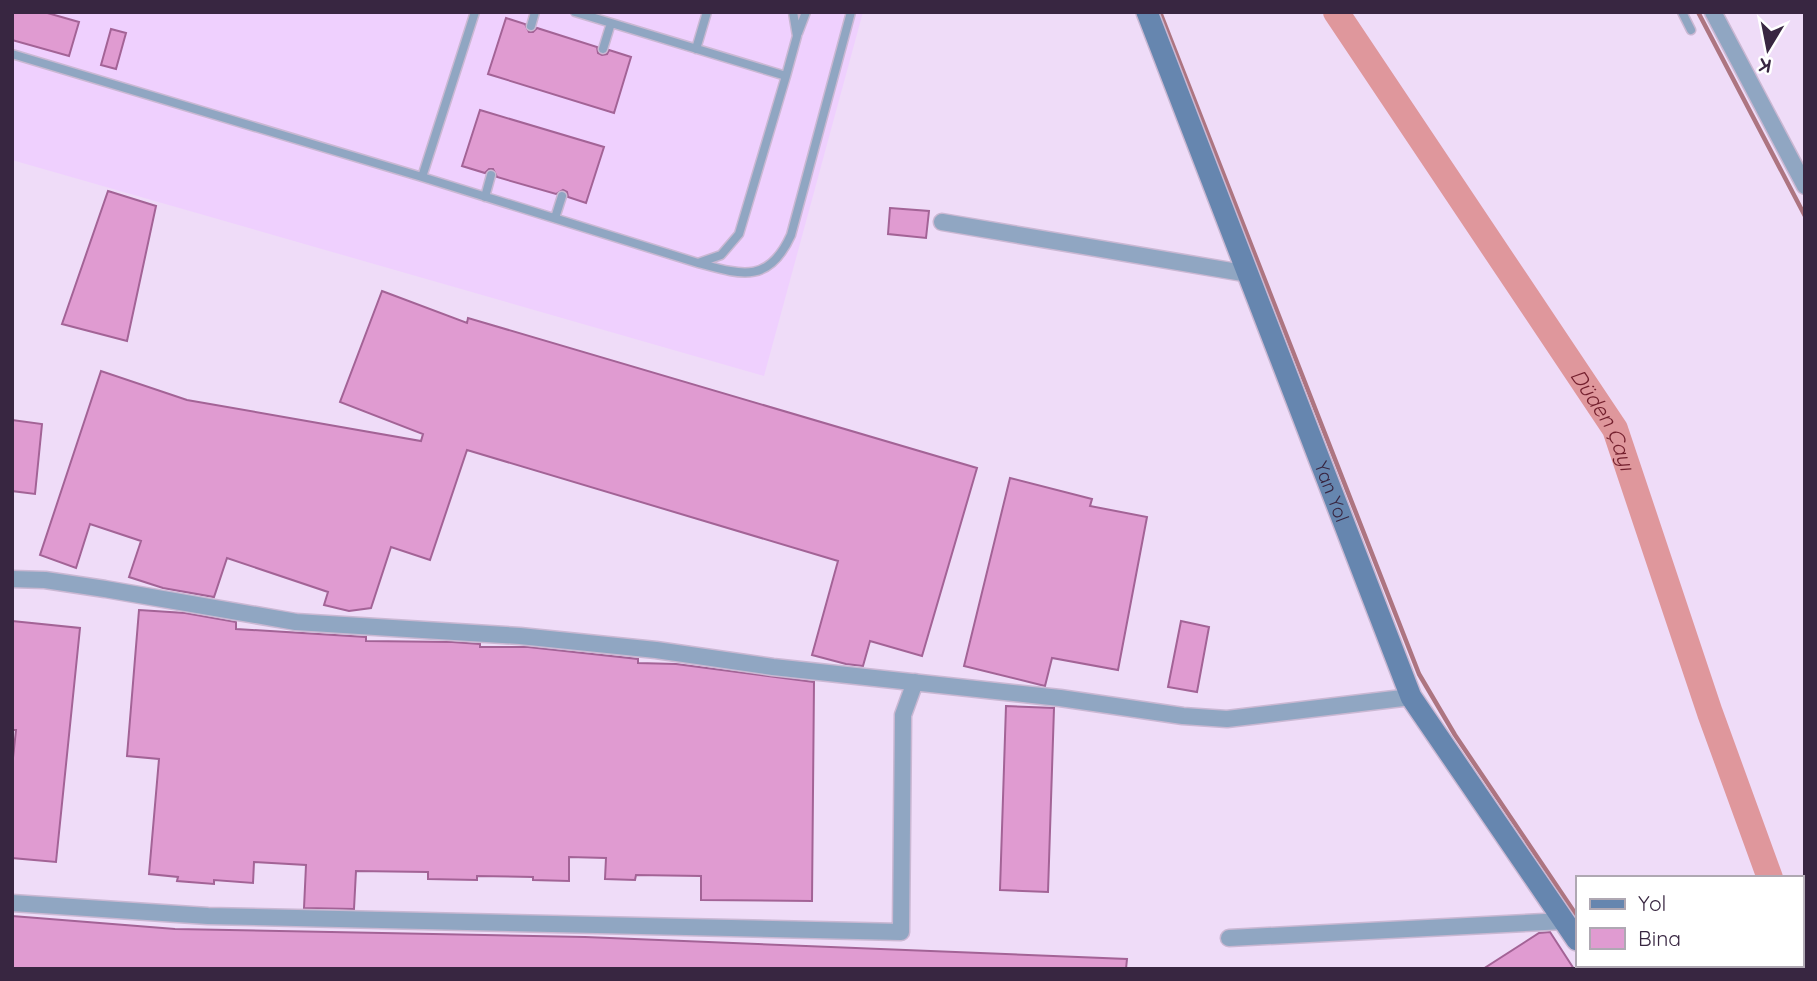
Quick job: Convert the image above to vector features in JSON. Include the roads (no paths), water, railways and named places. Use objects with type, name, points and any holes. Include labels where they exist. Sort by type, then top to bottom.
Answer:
[{"type":"street","name":"Yan Yol","points":[[1147,12],[1411,697],[1576,938]]},
{"type":"street","points":[[1713,12],[1805,186]]},
{"type":"street","points":[[942,222],[1249,274]]},
{"type":"street","points":[[12,579],[45,580],[105,589],[296,622],[520,636],[1060,698],[1183,716],[1227,719],[1411,697]]},
{"type":"street","points":[[12,903],[208,916],[901,932],[903,715],[915,682]]},
{"type":"street","points":[[1229,938],[1565,921]]},
{"type":"lane","points":[[422,177],[475,12]]},
{"type":"lane","points":[[531,26],[535,12]]},
{"type":"lane","points":[[575,12],[786,76]]},
{"type":"lane","points":[[696,49],[707,12]]},
{"type":"lane","points":[[793,12],[797,36]]},
{"type":"lane","points":[[698,263],[721,255],[739,234],[806,12]]},
{"type":"lane","points":[[12,54],[728,272],[750,274],[769,266],[783,252],[794,223],[850,12]]},
{"type":"lane","points":[[1682,12],[1691,30]]},
{"type":"lane","points":[[603,49],[611,23]]},
{"type":"lane","points":[[485,197],[491,175]]},
{"type":"lane","points":[[555,218],[562,195]]},
{"type":"waterway","points":[[1160,12],[1419,674],[1455,735],[1576,915]]},
{"type":"waterway","name":"Düden Çayı","points":[[1336,12],[1615,429],[1710,713],[1769,876]]},
{"type":"waterway","points":[[1698,12],[1805,216]]},
{"type":"waterway","name":"Düden Çayı","points":[[1803,946],[1805,949]]}]
